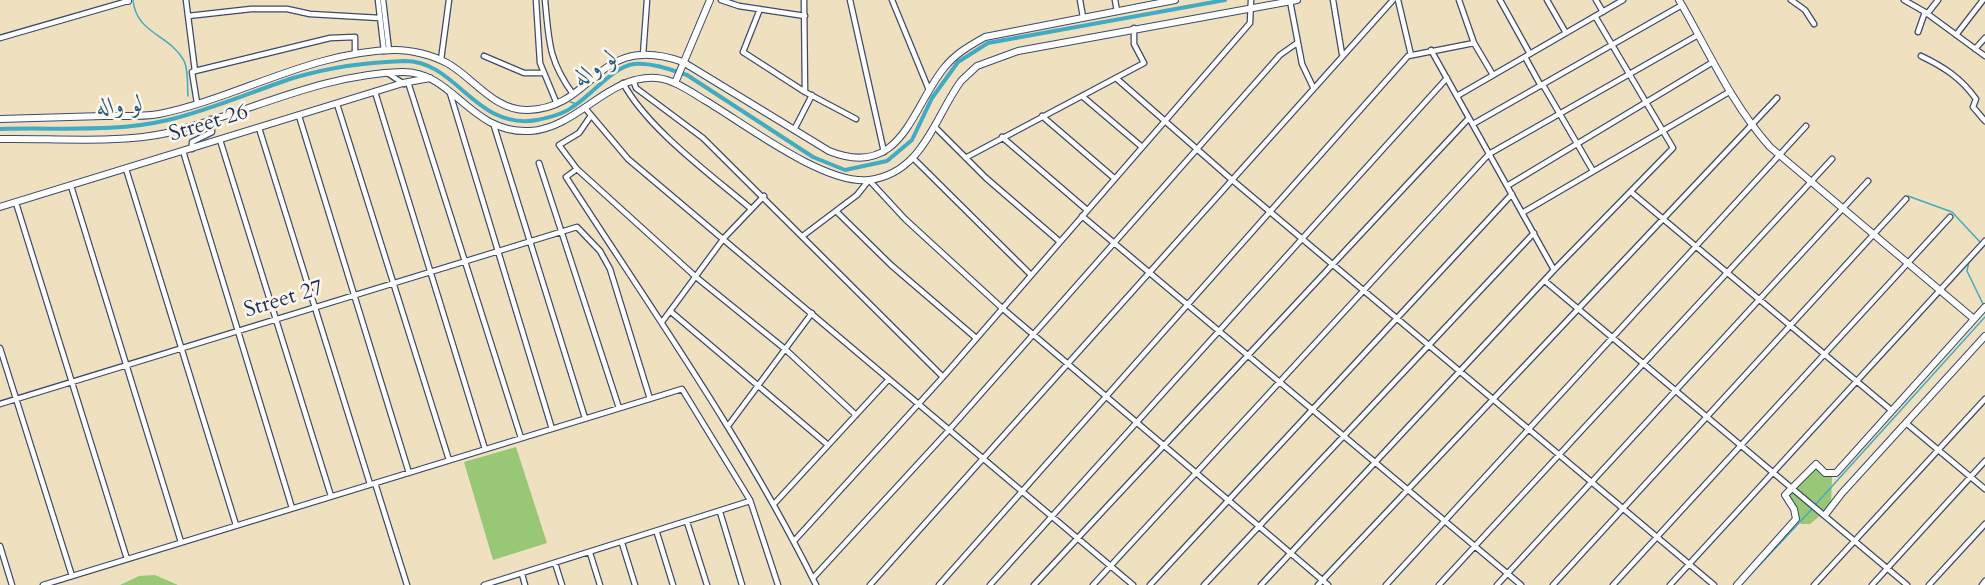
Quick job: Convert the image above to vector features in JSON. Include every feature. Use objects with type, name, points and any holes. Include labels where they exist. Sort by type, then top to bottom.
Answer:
[{"type":"street","points":[[0,38],[128,0]]},
{"type":"street","points":[[186,0],[197,103]]},
{"type":"street","points":[[378,0],[387,51]]},
{"type":"street","points":[[383,0],[387,51]]},
{"type":"street","points":[[441,60],[449,0]]},
{"type":"street","points":[[536,0],[542,73],[557,104]]},
{"type":"street","points":[[545,0],[551,56],[560,77],[573,93]]},
{"type":"street","points":[[642,55],[646,0]]},
{"type":"street","points":[[675,82],[710,0]]},
{"type":"street","points":[[721,0],[805,16]]},
{"type":"street","points":[[804,0],[805,92]]},
{"type":"street","points":[[850,0],[884,152]]},
{"type":"street","points":[[892,0],[929,90]]},
{"type":"street","points":[[1080,0],[1083,17]]},
{"type":"street","points":[[1115,0],[1117,11]]},
{"type":"street","points":[[0,119],[157,114],[197,103],[267,78],[355,54],[387,51],[422,53],[441,60],[509,106],[528,110],[557,104],[623,56],[666,56],[843,157],[874,156],[898,142],[945,66],[964,49],[984,38],[1175,0]]},
{"type":"street","points":[[1333,0],[1342,54]]},
{"type":"street","points":[[870,585],[1342,54],[1393,0]]},
{"type":"street","points":[[1398,0],[1411,55]]},
{"type":"street","points":[[1459,0],[1474,43],[1493,75]]},
{"type":"street","points":[[1500,0],[1542,85],[1593,171]]},
{"type":"street","points":[[1547,0],[1566,33]]},
{"type":"street","points":[[1596,0],[1603,12]]},
{"type":"street","points":[[1457,96],[1623,0]]},
{"type":"street","points":[[1791,0],[1805,10],[1814,24]]},
{"type":"street","points":[[1904,0],[1926,13],[1985,56]]},
{"type":"street","points":[[1918,32],[1926,13],[1938,0]]},
{"type":"street","points":[[1956,35],[1983,0]]},
{"type":"street","points":[[0,139],[135,137],[167,133],[333,82],[389,74],[424,74],[474,114],[494,126],[530,131],[555,127],[623,83],[658,78],[675,82],[820,170],[845,178],[869,180],[894,171],[913,158],[935,127],[955,89],[968,73],[983,64],[1018,51],[1252,4],[1294,1],[1297,43],[1302,64],[1313,87]]},
{"type":"street","points":[[1473,124],[1612,45],[1681,2],[1729,92],[1750,124],[1779,154],[1974,319]]},
{"type":"street","points":[[794,540],[919,404],[1250,23],[1252,4]]},
{"type":"street","points":[[188,16],[260,9],[380,18]]},
{"type":"street","points":[[760,9],[743,52],[805,92],[856,119]]},
{"type":"street","points":[[1261,585],[1554,270],[1673,148],[1595,16]]},
{"type":"street","points":[[967,157],[1144,63],[1134,44],[1134,28]]},
{"type":"street","points":[[1093,585],[1490,154],[1698,35]]},
{"type":"street","points":[[195,71],[330,38],[355,37],[355,54]]},
{"type":"street","points":[[1975,49],[1985,38]]},
{"type":"street","points":[[813,578],[950,430],[1280,55],[1297,43]]},
{"type":"street","points":[[939,585],[1411,55],[1474,43]]},
{"type":"street","points":[[1431,50],[1554,270]]},
{"type":"street","points":[[484,56],[524,73],[542,73]]},
{"type":"street","points":[[1921,56],[1941,65],[1965,84],[1977,99],[1974,107],[1985,121]]},
{"type":"street","points":[[1507,186],[1713,62]]},
{"type":"street","points":[[389,74],[407,84],[521,438]]},
{"type":"street","name":"Street 26","points":[[0,207],[375,92],[430,78]]},
{"type":"street","points":[[1116,78],[1231,179],[1714,585]]},
{"type":"street","points":[[990,585],[1447,78]]},
{"type":"street","points":[[633,81],[636,88],[703,138],[764,196],[943,376]]},
{"type":"street","points":[[623,83],[638,105],[685,153],[750,208]]},
{"type":"street","points":[[375,92],[485,449]]},
{"type":"street","points":[[449,92],[552,429]]},
{"type":"street","points":[[1522,213],[1729,92]]},
{"type":"street","points":[[794,130],[812,95]]},
{"type":"street","points":[[1082,96],[1142,147]]},
{"type":"street","points":[[1318,585],[1776,98]]},
{"type":"street","points":[[337,104],[449,460]]},
{"type":"street","points":[[585,108],[590,117],[628,159],[1133,585]]},
{"type":"street","points":[[299,116],[409,473]]},
{"type":"street","points":[[1042,116],[1114,178]]},
{"type":"street","points":[[590,117],[579,133],[559,145],[577,169],[696,277],[786,349],[856,415]]},
{"type":"street","points":[[1034,585],[1469,118]]},
{"type":"street","points":[[192,148],[192,142],[212,132],[211,119]]},
{"type":"street","points":[[494,126],[585,418]]},
{"type":"street","points":[[1386,585],[1806,126]]},
{"type":"street","points":[[935,127],[986,178],[1059,241]]},
{"type":"street","points":[[259,128],[314,308],[407,585]]},
{"type":"street","points":[[1002,137],[1087,210]]},
{"type":"street","points":[[220,140],[331,496]]},
{"type":"street","points":[[183,151],[236,332],[292,508]]},
{"type":"street","points":[[913,158],[1030,274]]},
{"type":"street","points":[[1439,585],[1832,159]]},
{"type":"street","points":[[539,164],[619,408]]},
{"type":"street","points":[[126,169],[237,525]]},
{"type":"street","points":[[577,169],[566,177],[728,426],[794,540],[816,585]]},
{"type":"street","points":[[804,235],[837,212],[857,195],[869,180]]},
{"type":"street","points":[[869,180],[905,219],[1002,308],[1328,585]]},
{"type":"street","points":[[1497,585],[1868,181]]},
{"type":"street","points":[[71,186],[181,542]]},
{"type":"street","points":[[1631,192],[1891,410]]},
{"type":"street","points":[[1150,585],[1512,194]]},
{"type":"street","points":[[662,322],[724,238],[750,208],[764,196]]},
{"type":"street","points":[[1553,585],[1906,199]]},
{"type":"street","points":[[16,202],[127,559]]},
{"type":"street","points":[[837,212],[891,265],[976,338]]},
{"type":"street","points":[[1082,216],[1521,585]]},
{"type":"street","points":[[1613,585],[1950,217]]},
{"type":"street","name":"Street 27","points":[[0,404],[577,227],[606,260],[650,399]]},
{"type":"street","points":[[1204,585],[1534,233]]},
{"type":"street","points":[[1670,585],[1985,241]]},
{"type":"street","points":[[1545,281],[1907,585]]},
{"type":"street","points":[[1737,585],[1796,519],[1794,509],[1785,495],[1816,464],[1825,473],[1836,473],[1985,307]]},
{"type":"street","points":[[670,311],[828,445]]},
{"type":"street","points":[[728,426],[812,313]]},
{"type":"street","points":[[1825,515],[1985,336]]},
{"type":"street","points":[[0,348],[72,576]]},
{"type":"street","points":[[774,504],[889,379]]},
{"type":"street","points":[[43,585],[682,389],[686,391],[750,501],[778,585]]},
{"type":"street","points":[[1814,585],[1985,399]]},
{"type":"street","points":[[1906,423],[1985,489]]},
{"type":"street","points":[[1872,585],[1985,461]]},
{"type":"street","points":[[484,585],[750,501]]},
{"type":"street","points":[[720,512],[742,585]]},
{"type":"street","points":[[687,522],[707,585]]},
{"type":"street","points":[[1929,585],[1985,524]]},
{"type":"street","points":[[657,532],[673,585]]},
{"type":"street","points":[[622,543],[635,585]]},
{"type":"street","points":[[0,546],[12,585]]},
{"type":"street","points":[[590,553],[600,585]]},
{"type":"street","points":[[555,563],[562,585]]},
{"type":"street","points":[[522,574],[525,585]]},
{"type":"street","points":[[1982,585],[1985,581]]},
{"type":"green space","points":[[516,447],[547,543],[493,560],[464,462]]},
{"type":"green space","points":[[1816,467],[1832,477],[1831,507],[1810,524],[1801,524],[1787,495]]},
{"type":"green space","points":[[155,575],[178,585],[120,585],[139,576]]},
{"type":"waterway","points":[[133,0],[140,20],[177,51],[183,59],[187,72],[188,96]]},
{"type":"waterway","name":"لو واله","points":[[0,129],[106,128],[148,124],[199,111],[306,74],[348,66],[405,61],[423,64],[439,72],[482,106],[498,115],[516,121],[537,120],[568,110],[609,76],[626,66],[647,64],[687,75],[813,157],[845,170],[887,161],[912,140],[932,98],[958,62],[988,43],[1225,0]]},
{"type":"waterway","points":[[551,56],[557,71]]},
{"type":"waterway","name":"لو واله","points":[[570,102],[577,104]]},
{"type":"waterway","points":[[1908,196],[1952,212],[1981,243]]},
{"type":"waterway","points":[[1969,261],[1967,271],[1983,304]]},
{"type":"waterway","points":[[1816,504],[1985,317]]},
{"type":"waterway","points":[[1741,585],[1812,509]]}]
